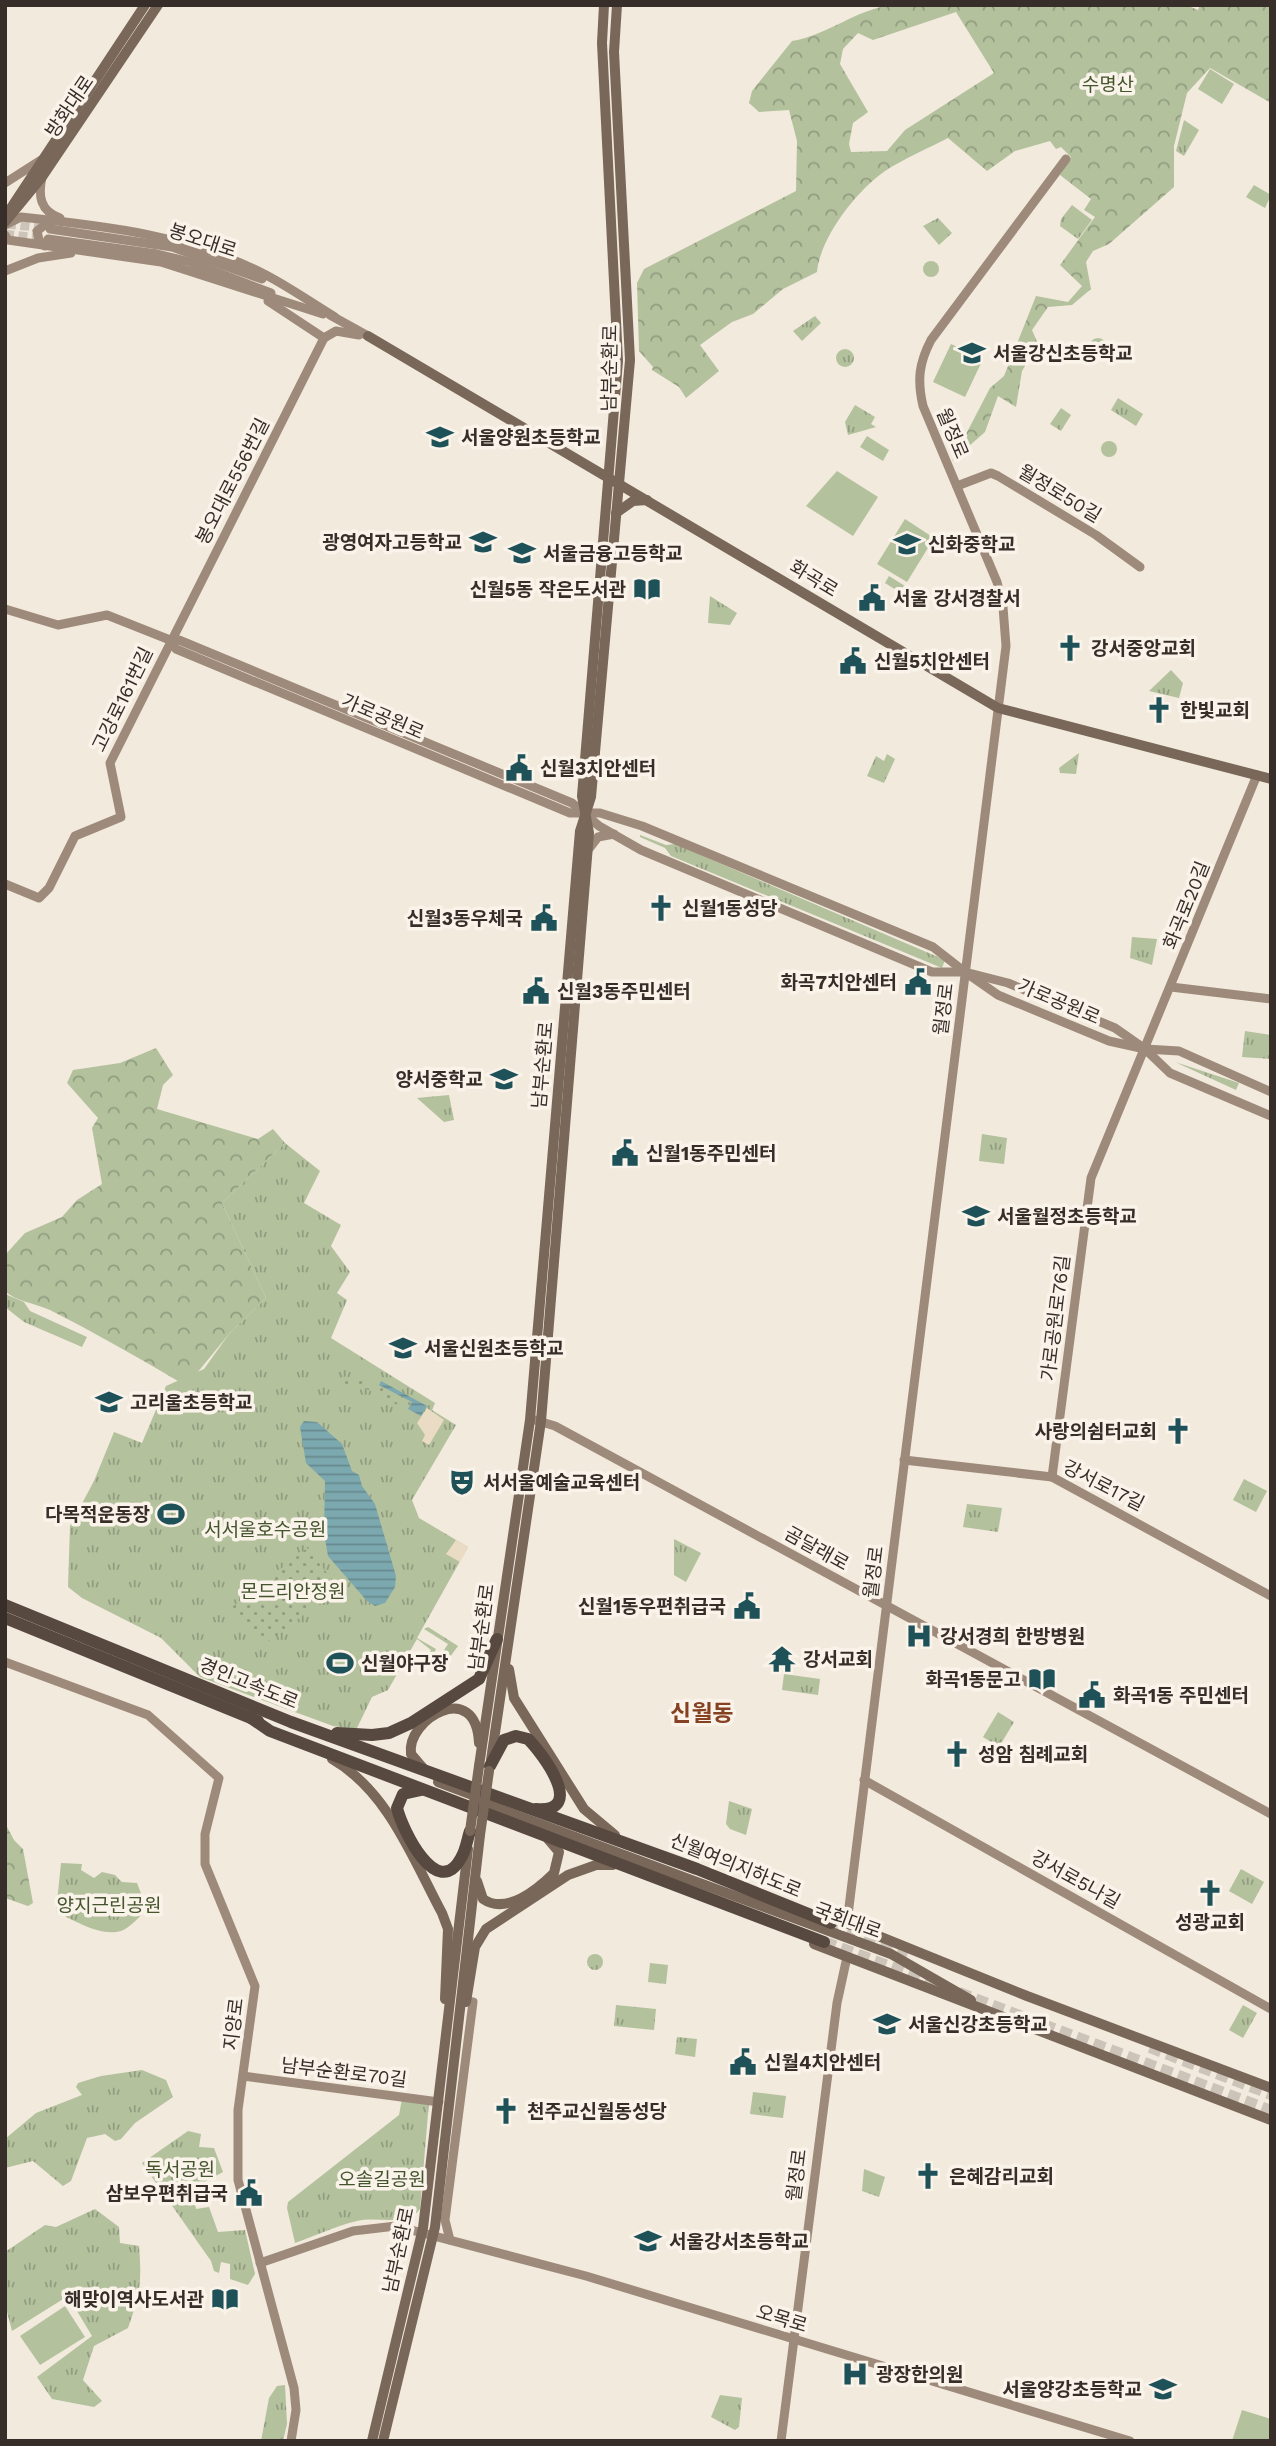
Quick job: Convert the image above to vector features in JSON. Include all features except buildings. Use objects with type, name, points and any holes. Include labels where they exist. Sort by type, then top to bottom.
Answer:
[{"type":"highway","name":"경인고속도로","points":[[5,1605],[291,1722],[430,1772],[479,1795]]},
{"type":"highway","name":"경인고속도로","points":[[5,1618],[251,1718],[479,1795]]},
{"type":"highway","points":[[291,1722],[351,1735],[389,1733],[404,1728],[480,1679],[497,1639]]},
{"type":"highway","name":"신월여의지하도로","points":[[251,1718],[270,1731],[310,1747],[824,1942]]},
{"type":"highway","points":[[484,1766],[503,1740],[522,1737],[533,1744],[558,1781],[561,1790],[559,1799],[550,1809],[528,1809]]},
{"type":"highway","points":[[425,1789],[403,1794],[397,1808],[426,1865],[437,1870],[453,1866],[475,1833]]},
{"type":"highway","name":"신월여의지하도로","points":[[479,1795],[528,1809],[697,1869],[831,1923]]},
{"type":"main road","name":"방화대로","points":[[5,221],[42,159],[145,5]]},
{"type":"main road","name":"방화대로","points":[[5,221],[42,177],[158,5]]},
{"type":"main road","name":"남부순환로","points":[[484,1766],[516,1598],[541,1421],[588,850],[587,814],[582,796],[618,361],[602,43],[604,5]]},
{"type":"main road","name":"남부순환로","points":[[372,2441],[422,2231],[484,1766],[497,1639],[530,1420],[580,831],[592,797],[630,360],[614,52],[617,5]]},
{"type":"main road","name":"화곡로","points":[[368,336],[998,708],[1271,779]]},
{"type":"main road","points":[[612,418],[618,429],[617,445],[623,445]]},
{"type":"main road","points":[[616,513],[633,501],[648,500]]},
{"type":"main road","points":[[604,511],[612,508],[612,523],[615,525]]},
{"type":"main road","points":[[524,1457],[527,1453],[532,1455],[528,1476],[531,1482]]},
{"type":"main road","points":[[516,1598],[509,1667],[514,1698],[584,1809],[604,1828],[627,1844]]},
{"type":"main road","points":[[430,1772],[415,1760],[411,1740],[420,1726],[451,1708],[469,1711],[477,1723],[484,1766]]},
{"type":"main road","points":[[310,1747],[354,1774],[382,1804],[442,1913],[448,1928],[443,2074]]},
{"type":"main road","name":"국회대로","points":[[399,1762],[411,1771],[816,1924],[915,1951]]},
{"type":"main road","name":"국회대로","points":[[479,1795],[891,1954],[978,2004],[1042,2030]]},
{"type":"main road","points":[[475,1863],[479,1891],[483,1899],[497,1906],[510,1904],[549,1878],[560,1859],[556,1846],[532,1831]]},
{"type":"main road","name":"남부순환로","points":[[383,2441],[433,2235],[459,2026],[475,1863],[475,1833]]},
{"type":"main road","points":[[459,2026],[470,2001],[475,1947],[486,1929],[568,1875],[596,1865],[621,1865]]},
{"type":"main road","points":[[697,1869],[716,1873],[1271,2088]]},
{"type":"main road","points":[[697,1896],[847,1957],[1271,2120]]},
{"type":"street","points":[[5,183],[42,159]]},
{"type":"street","name":"월정로","points":[[847,1923],[1006,646],[1003,607],[997,582],[923,406],[918,376],[920,363],[931,340],[1066,159]]},
{"type":"street","points":[[42,177],[40,193],[46,210],[71,222],[130,229],[216,253],[266,275],[335,317]]},
{"type":"street","points":[[5,221],[21,217],[49,234],[92,251],[161,262],[261,296],[335,317]]},
{"type":"street","points":[[5,235],[8,240],[49,234],[71,222]]},
{"type":"street","name":"봉오대로","points":[[49,234],[130,239],[205,257],[263,280],[368,336]]},
{"type":"street","points":[[5,271],[38,258],[92,251]]},
{"type":"street","points":[[261,296],[324,338],[336,331],[368,336]]},
{"type":"street","name":"봉오대로556번길","points":[[170,640],[324,338]]},
{"type":"street","name":"월정로50길","points":[[957,486],[991,473],[999,476],[1096,535],[1140,567]]},
{"type":"street","name":"가로공원로","points":[[5,608],[58,625],[107,615],[170,640],[176,649],[570,813],[600,813],[642,826],[940,950],[998,995],[1109,1041],[1180,1051],[1271,1092]]},
{"type":"street","name":"고강로161번길","points":[[5,884],[39,898],[49,888],[75,836],[116,822],[121,817],[110,763],[170,640]]},
{"type":"street","name":"화곡로20길","points":[[1145,1048],[1257,775]]},
{"type":"street","name":"가로공원로","points":[[587,814],[599,826],[673,864],[932,972],[965,972],[1008,983],[1115,1028],[1145,1048],[1170,1073],[1271,1116]]},
{"type":"street","points":[[588,850],[601,835],[617,835]]},
{"type":"street","points":[[932,972],[946,970],[950,965],[940,950]]},
{"type":"street","points":[[998,995],[991,985],[1008,983]]},
{"type":"street","points":[[1171,987],[1271,999]]},
{"type":"street","points":[[1109,1041],[1124,1040],[1115,1028]]},
{"type":"street","name":"가로공원로76길","points":[[1052,1477],[1091,1178],[1145,1048]]},
{"type":"street","name":"곰달래로","points":[[530,1420],[541,1421],[1271,1814]]},
{"type":"street","name":"강서로17길","points":[[904,1461],[1052,1477],[1271,1595]]},
{"type":"street","name":"지양로","points":[[5,1662],[148,1715],[219,1778],[205,1834],[204,1857],[208,1873],[255,1986],[236,2149],[237,2180],[294,2388],[296,2410],[291,2441]]},
{"type":"street","name":"강서로5나길","points":[[864,1780],[1271,2010]]},
{"type":"street","name":"월정로","points":[[781,2441],[837,2003],[847,1957]]},
{"type":"street","name":"남부순환로","points":[[450,2241],[445,2220],[470,2001]]},
{"type":"street","name":"남부순환로70길","points":[[243,2076],[439,2102]]},
{"type":"street","name":"오목로","points":[[260,2263],[377,2226],[422,2231],[450,2241],[586,2276],[1130,2441]]},
{"type":"green space","name":"수명산","points":[[891,5],[1186,5],[1198,10],[1200,5],[1271,5],[1271,103],[1210,68],[1187,93],[1174,146],[1174,187],[1109,244],[1093,251],[1086,262],[1091,289],[1072,305],[1048,307],[1032,330],[1038,344],[1022,371],[1016,407],[998,396],[985,432],[952,461],[990,388],[1004,376],[1036,296],[1068,302],[1082,286],[1060,265],[1095,217],[1084,210],[1091,199],[1060,175],[1071,157],[1061,147],[1056,149],[1050,141],[1015,151],[987,171],[948,138],[885,171],[863,190],[841,216],[825,245],[817,272],[783,289],[753,314],[732,322],[700,345],[719,371],[686,398],[679,387],[652,370],[653,367],[639,351],[637,283],[644,269],[796,191],[797,141],[789,110],[759,112],[749,103],[752,91],[792,41],[818,34]],"holes":[[[956,12],[994,73],[905,130],[887,151],[851,152],[849,144],[853,123],[868,112],[840,64],[843,49],[858,33],[873,40]]]},
{"type":"green space","points":[[1210,69],[1234,84],[1222,104],[1198,89]]},
{"type":"green space","points":[[1184,120],[1199,130],[1184,156],[1176,151]]},
{"type":"green space","points":[[1254,185],[1271,195],[1265,208],[1246,197]]},
{"type":"green space","points":[[1072,205],[1092,220],[1078,239],[1060,226],[1061,219]]},
{"type":"green space","points":[[938,218],[952,233],[939,245],[923,226]]},
{"type":"green space","points":[[928,261],[934,261],[939,269],[937,275],[928,277],[923,272],[923,266]]},
{"type":"green space","points":[[815,316],[821,323],[802,341],[793,331]]},
{"type":"green space","points":[[1098,338],[1104,341],[1107,347],[1104,353],[1098,356],[1092,353],[1089,347],[1092,341]]},
{"type":"green space","points":[[951,344],[983,359],[965,397],[933,382]]},
{"type":"green space","points":[[845,349],[851,352],[854,358],[851,364],[845,367],[839,364],[836,358],[839,352]]},
{"type":"green space","points":[[1118,398],[1143,414],[1136,426],[1111,410]]},
{"type":"green space","points":[[855,405],[875,417],[871,424],[876,427],[848,435],[845,422]]},
{"type":"green space","points":[[1061,408],[1071,415],[1061,431],[1050,424]]},
{"type":"green space","points":[[867,436],[889,450],[883,461],[860,447]]},
{"type":"green space","points":[[1109,441],[1115,443],[1115,455],[1109,457],[1103,455],[1101,449],[1103,443]]},
{"type":"green space","points":[[837,471],[878,497],[853,536],[806,506]]},
{"type":"green space","points":[[905,519],[934,538],[907,582],[877,564]]},
{"type":"green space","points":[[889,576],[913,591],[909,598],[885,583]]},
{"type":"green space","points":[[710,596],[737,613],[730,625],[708,623]]},
{"type":"green space","points":[[1171,670],[1183,683],[1179,698],[1149,691]]},
{"type":"green space","points":[[1079,753],[1076,774],[1060,773],[1059,768]]},
{"type":"green space","points":[[887,754],[895,759],[884,783],[867,776],[876,756],[884,761]]},
{"type":"green space","points":[[640,835],[666,845],[675,844],[945,960],[942,968],[671,856],[665,848]]},
{"type":"green space","points":[[1132,937],[1157,939],[1152,965],[1130,958]]},
{"type":"green space","points":[[1245,1031],[1271,1035],[1271,1059],[1242,1057]]},
{"type":"green space","points":[[156,1048],[173,1075],[163,1085],[157,1109],[258,1139],[273,1129],[285,1143],[222,1203],[266,1298],[229,1334],[197,1373],[178,1381],[66,1318],[15,1298],[5,1291],[5,1255],[25,1233],[62,1217],[77,1200],[102,1184],[92,1128],[98,1118],[67,1083],[73,1070],[120,1063]]},
{"type":"green space","points":[[1175,1062],[1239,1083],[1236,1090]]},
{"type":"green space","points":[[449,1095],[454,1120],[444,1122],[417,1098]]},
{"type":"green space","points":[[982,1134],[1007,1138],[1004,1164],[979,1161]]},
{"type":"green space","name":"서서울호수공원","points":[[285,1143],[320,1171],[304,1203],[341,1225],[331,1246],[350,1272],[337,1293],[347,1300],[331,1338],[435,1403],[432,1410],[456,1425],[412,1500],[419,1518],[468,1547],[417,1638],[436,1649],[432,1658],[437,1661],[448,1644],[424,1629],[428,1627],[458,1646],[442,1668],[427,1660],[431,1650],[417,1639],[388,1690],[372,1697],[356,1730],[333,1726],[200,1677],[161,1638],[82,1598],[68,1587],[70,1526],[94,1481],[114,1432],[142,1443],[166,1386],[204,1369],[229,1334],[266,1298],[222,1203]]},
{"type":"green space","points":[[5,1294],[24,1302],[30,1311],[87,1337],[82,1347],[24,1322],[5,1307]]},
{"type":"green space","points":[[345,1376],[384,1387],[411,1402],[407,1410],[365,1388],[340,1388]]},
{"type":"green space","points":[[1244,1479],[1267,1491],[1256,1512],[1233,1500]]},
{"type":"green space","points":[[967,1504],[1002,1508],[998,1532],[963,1527]]},
{"type":"green space","points":[[674,1539],[701,1553],[686,1582],[674,1575]]},
{"type":"green space","name":"몬드리안정원","points":[[307,1548],[339,1588],[262,1646],[232,1607]]},
{"type":"green space","points":[[784,1674],[820,1679],[818,1695],[782,1690]]},
{"type":"green space","points":[[998,1712],[1014,1722],[999,1747],[983,1737]]},
{"type":"green space","points":[[729,1801],[752,1809],[746,1835],[730,1829],[726,1824]]},
{"type":"green space","points":[[5,1823],[14,1840],[23,1849],[33,1903],[28,1906],[5,1898]]},
{"type":"green space","name":"양지근린공원","points":[[61,1863],[82,1864],[81,1870],[94,1878],[102,1872],[115,1875],[122,1882],[137,1883],[147,1909],[128,1927],[113,1932],[87,1927],[56,1912]]},
{"type":"green space","points":[[1241,1869],[1264,1882],[1252,1904],[1229,1891]]},
{"type":"green space","points":[[595,1954],[603,1962],[595,1970],[587,1962]]},
{"type":"green space","points":[[650,1963],[668,1965],[666,1984],[648,1982]]},
{"type":"green space","points":[[616,2005],[656,2009],[654,2030],[614,2026]]},
{"type":"green space","points":[[1243,2005],[1257,2013],[1243,2038],[1229,2030]]},
{"type":"green space","points":[[677,2037],[697,2039],[695,2057],[675,2054]]},
{"type":"green space","points":[[142,2070],[166,2080],[173,2097],[135,2123],[121,2139],[115,2141],[105,2134],[87,2138],[71,2181],[63,2186],[33,2161],[5,2168],[5,2139],[36,2113],[82,2095],[76,2087],[78,2083],[101,2076]]},
{"type":"green space","points":[[753,2092],[786,2096],[783,2118],[750,2114]]},
{"type":"green space","name":"오솔길공원","points":[[402,2099],[429,2102],[420,2209],[407,2218],[357,2221],[295,2243],[288,2202],[399,2115]]},
{"type":"green space","name":"독서공원","points":[[188,2131],[201,2134],[199,2147],[214,2148],[223,2172],[203,2183],[193,2194],[196,2209],[209,2207],[218,2232],[245,2230],[255,2274],[248,2285],[230,2279],[230,2264],[221,2262],[219,2273],[214,2271],[211,2261],[142,2163]]},
{"type":"green space","points":[[864,2169],[885,2177],[879,2197],[862,2191]]},
{"type":"green space","points":[[95,2209],[119,2227],[120,2243],[139,2246],[140,2270],[138,2297],[128,2328],[94,2346],[83,2380],[102,2401],[94,2407],[52,2399],[37,2377],[92,2336],[68,2296],[12,2331],[5,2304],[5,2252],[45,2225],[56,2227]]},
{"type":"green space","points":[[65,2306],[85,2337],[40,2365],[20,2336]]},
{"type":"green space","points":[[285,2385],[287,2424],[283,2441],[261,2441],[269,2398],[277,2386]]},
{"type":"green space","points":[[720,2395],[742,2398],[739,2427],[735,2430],[711,2417]]},
{"type":"green space","points":[[1242,2410],[1271,2419],[1271,2441],[1232,2441]]},
{"type":"shaded area","points":[[427,1408],[444,1420],[429,1445],[422,1441],[425,1435],[417,1423]]},
{"type":"shaded area","points":[[456,1540],[468,1547],[460,1562],[446,1554]]},
{"type":"water","points":[[381,1381],[427,1406],[421,1416],[408,1409],[412,1402],[379,1385]]},
{"type":"water","points":[[304,1421],[317,1422],[342,1444],[352,1471],[359,1475],[362,1486],[375,1504],[396,1576],[395,1587],[385,1603],[375,1606],[367,1601],[328,1556],[324,1533],[325,1481],[306,1463],[300,1427]]},
{"type":"tunnel","points":[[7,224],[45,228]]},
{"type":"tunnel","points":[[5,234],[45,239]]},
{"type":"tunnel","points":[[831,1923],[908,1953]]},
{"type":"tunnel","points":[[824,1942],[1271,2111]]},
{"type":"tunnel","points":[[1150,2047],[1271,2094]]},
{"type":"place","name":"서울강신초등학교","points":[[972,353]]},
{"type":"place","name":"서울양원초등학교","points":[[440,437]]},
{"type":"place","name":"광영여자고등학교","points":[[483,542]]},
{"type":"place","name":"신화중학교","points":[[907,544]]},
{"type":"place","name":"서울금융고등학교","points":[[522,553]]},
{"type":"place","name":"신월5동 작은도서관","points":[[647,589]]},
{"type":"place","name":"서울 강서경찰서","points":[[872,598]]},
{"type":"place","name":"강서중앙교회","points":[[1070,648]]},
{"type":"place","name":"신월5치안센터","points":[[853,661]]},
{"type":"place","name":"한빛교회","points":[[1159,710]]},
{"type":"place","name":"신월3치안센터","points":[[519,768]]},
{"type":"place","name":"신월1동성당","points":[[661,908]]},
{"type":"place","name":"신월3동우체국","points":[[544,918]]},
{"type":"place","name":"화곡7치안센터","points":[[918,982]]},
{"type":"place","name":"신월3동주민센터","points":[[536,991]]},
{"type":"place","name":"양서중학교","points":[[504,1079]]},
{"type":"place","name":"신월1동주민센터","points":[[625,1153]]},
{"type":"place","name":"서울월정초등학교","points":[[976,1216]]},
{"type":"place","name":"서울신원초등학교","points":[[403,1348]]},
{"type":"place","name":"고리울초등학교","points":[[109,1402]]},
{"type":"place","name":"사랑의쉼터교회","points":[[1178,1431]]},
{"type":"place","name":"서서울예술교육센터","points":[[462,1482]]},
{"type":"place","name":"다목적운동장","points":[[171,1514]]},
{"type":"place","name":"신월1동우편취급국","points":[[747,1606]]},
{"type":"place","name":"강서경희 한방병원","points":[[919,1636]]},
{"type":"place","name":"강서교회","points":[[782,1659]]},
{"type":"place","name":"신월야구장","points":[[340,1663]]},
{"type":"place","name":"화곡1동문고","points":[[1042,1679]]},
{"type":"place","name":"화곡1동 주민센터","points":[[1092,1695]]},
{"type":"place","name":"성암 침례교회","points":[[957,1754]]},
{"type":"place","name":"성광교회","points":[[1210,1893]]},
{"type":"place","name":"서울신강초등학교","points":[[887,2024]]},
{"type":"place","name":"신월4치안센터","points":[[743,2062]]},
{"type":"place","name":"천주교신월동성당","points":[[506,2111]]},
{"type":"place","name":"은혜감리교회","points":[[928,2176]]},
{"type":"place","name":"삼보우편취급국","points":[[249,2193]]},
{"type":"place","name":"서울강서초등학교","points":[[648,2241]]},
{"type":"place","name":"해맞이역사도서관","points":[[225,2299]]},
{"type":"place","name":"광장한의원","points":[[855,2374]]},
{"type":"place","name":"서울양강초등학교","points":[[1163,2389]]},
{"type":"district","name":"신월동","points":[[702,1713]]}]
